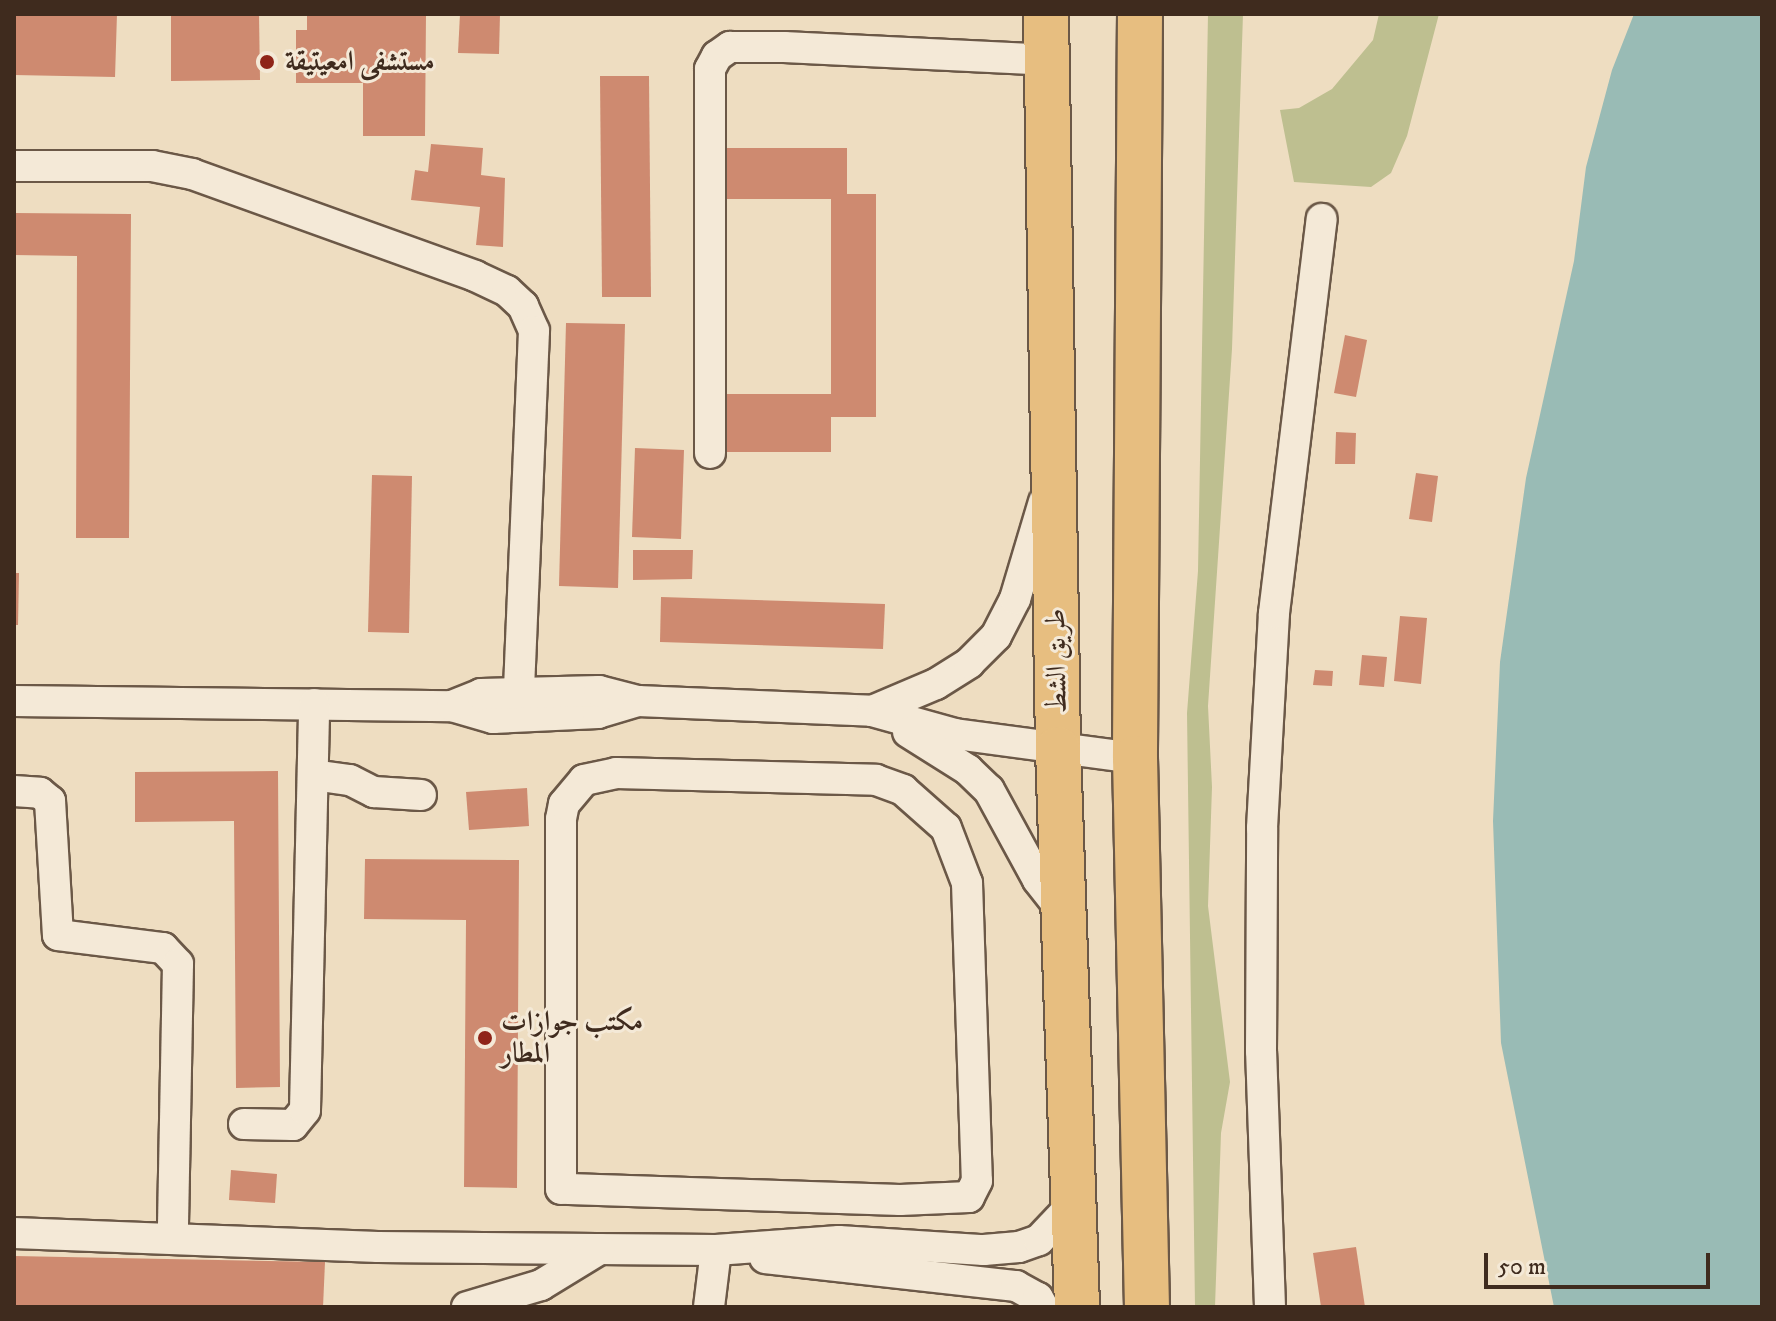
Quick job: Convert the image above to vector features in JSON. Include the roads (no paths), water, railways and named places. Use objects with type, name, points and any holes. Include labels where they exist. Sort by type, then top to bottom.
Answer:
[{"type":"highway","name":"طريق الشط","points":[[1046,14],[1058,749],[1076,1201],[1077,1307]]},
{"type":"highway","points":[[1140,14],[1135,758],[1147,1307]]},
{"type":"street","points":[[710,453],[710,69],[717,56],[730,47],[784,47],[1047,60]]},
{"type":"street","points":[[14,166],[152,166],[192,174],[475,276],[507,291],[523,306],[534,331],[519,692]]},
{"type":"street","points":[[1270,1307],[1261,1051],[1262,828],[1274,613],[1322,219]]},
{"type":"street","points":[[872,711],[936,684],[969,663],[996,636],[1015,599],[1054,466]]},
{"type":"street","points":[[452,706],[481,694],[613,692],[638,701],[872,711],[955,734],[1135,758]]},
{"type":"street","points":[[14,701],[452,706],[493,718],[598,713],[638,701]]},
{"type":"street","points":[[244,1124],[293,1125],[305,1110],[314,704]]},
{"type":"street","points":[[872,711],[950,758],[989,790],[1038,880],[1065,915]]},
{"type":"street","points":[[616,773],[876,780],[903,790],[946,828],[967,883],[975,1190],[961,1200],[839,1199],[573,1193],[557,1183],[561,819],[564,804],[584,780],[616,773]]},
{"type":"street","points":[[313,775],[350,780],[374,792],[421,795]]},
{"type":"street","points":[[14,791],[40,793],[50,801],[58,935],[163,948],[178,964],[173,1236]]},
{"type":"street","points":[[839,1199],[839,1241]]},
{"type":"street","points":[[14,1233],[173,1236],[378,1247],[716,1250],[839,1241],[1019,1247],[1052,1229],[1076,1201]]},
{"type":"street","points":[[467,1307],[541,1285],[602,1248]]},
{"type":"street","points":[[709,1307],[716,1250]]},
{"type":"street","points":[[716,1250],[836,1270],[1002,1284],[1029,1291],[1043,1307]]},
{"type":"water","points":[[1634,14],[1762,14],[1762,1307],[1554,1307],[1501,1043],[1493,821],[1500,662],[1526,478],[1574,261],[1586,167],[1612,70]]},
{"type":"place","name":"مستشفى امعيتيقة","points":[[267,62]]},
{"type":"place","name":"مكتب جوازات المطار","points":[[485,1038]]}]
